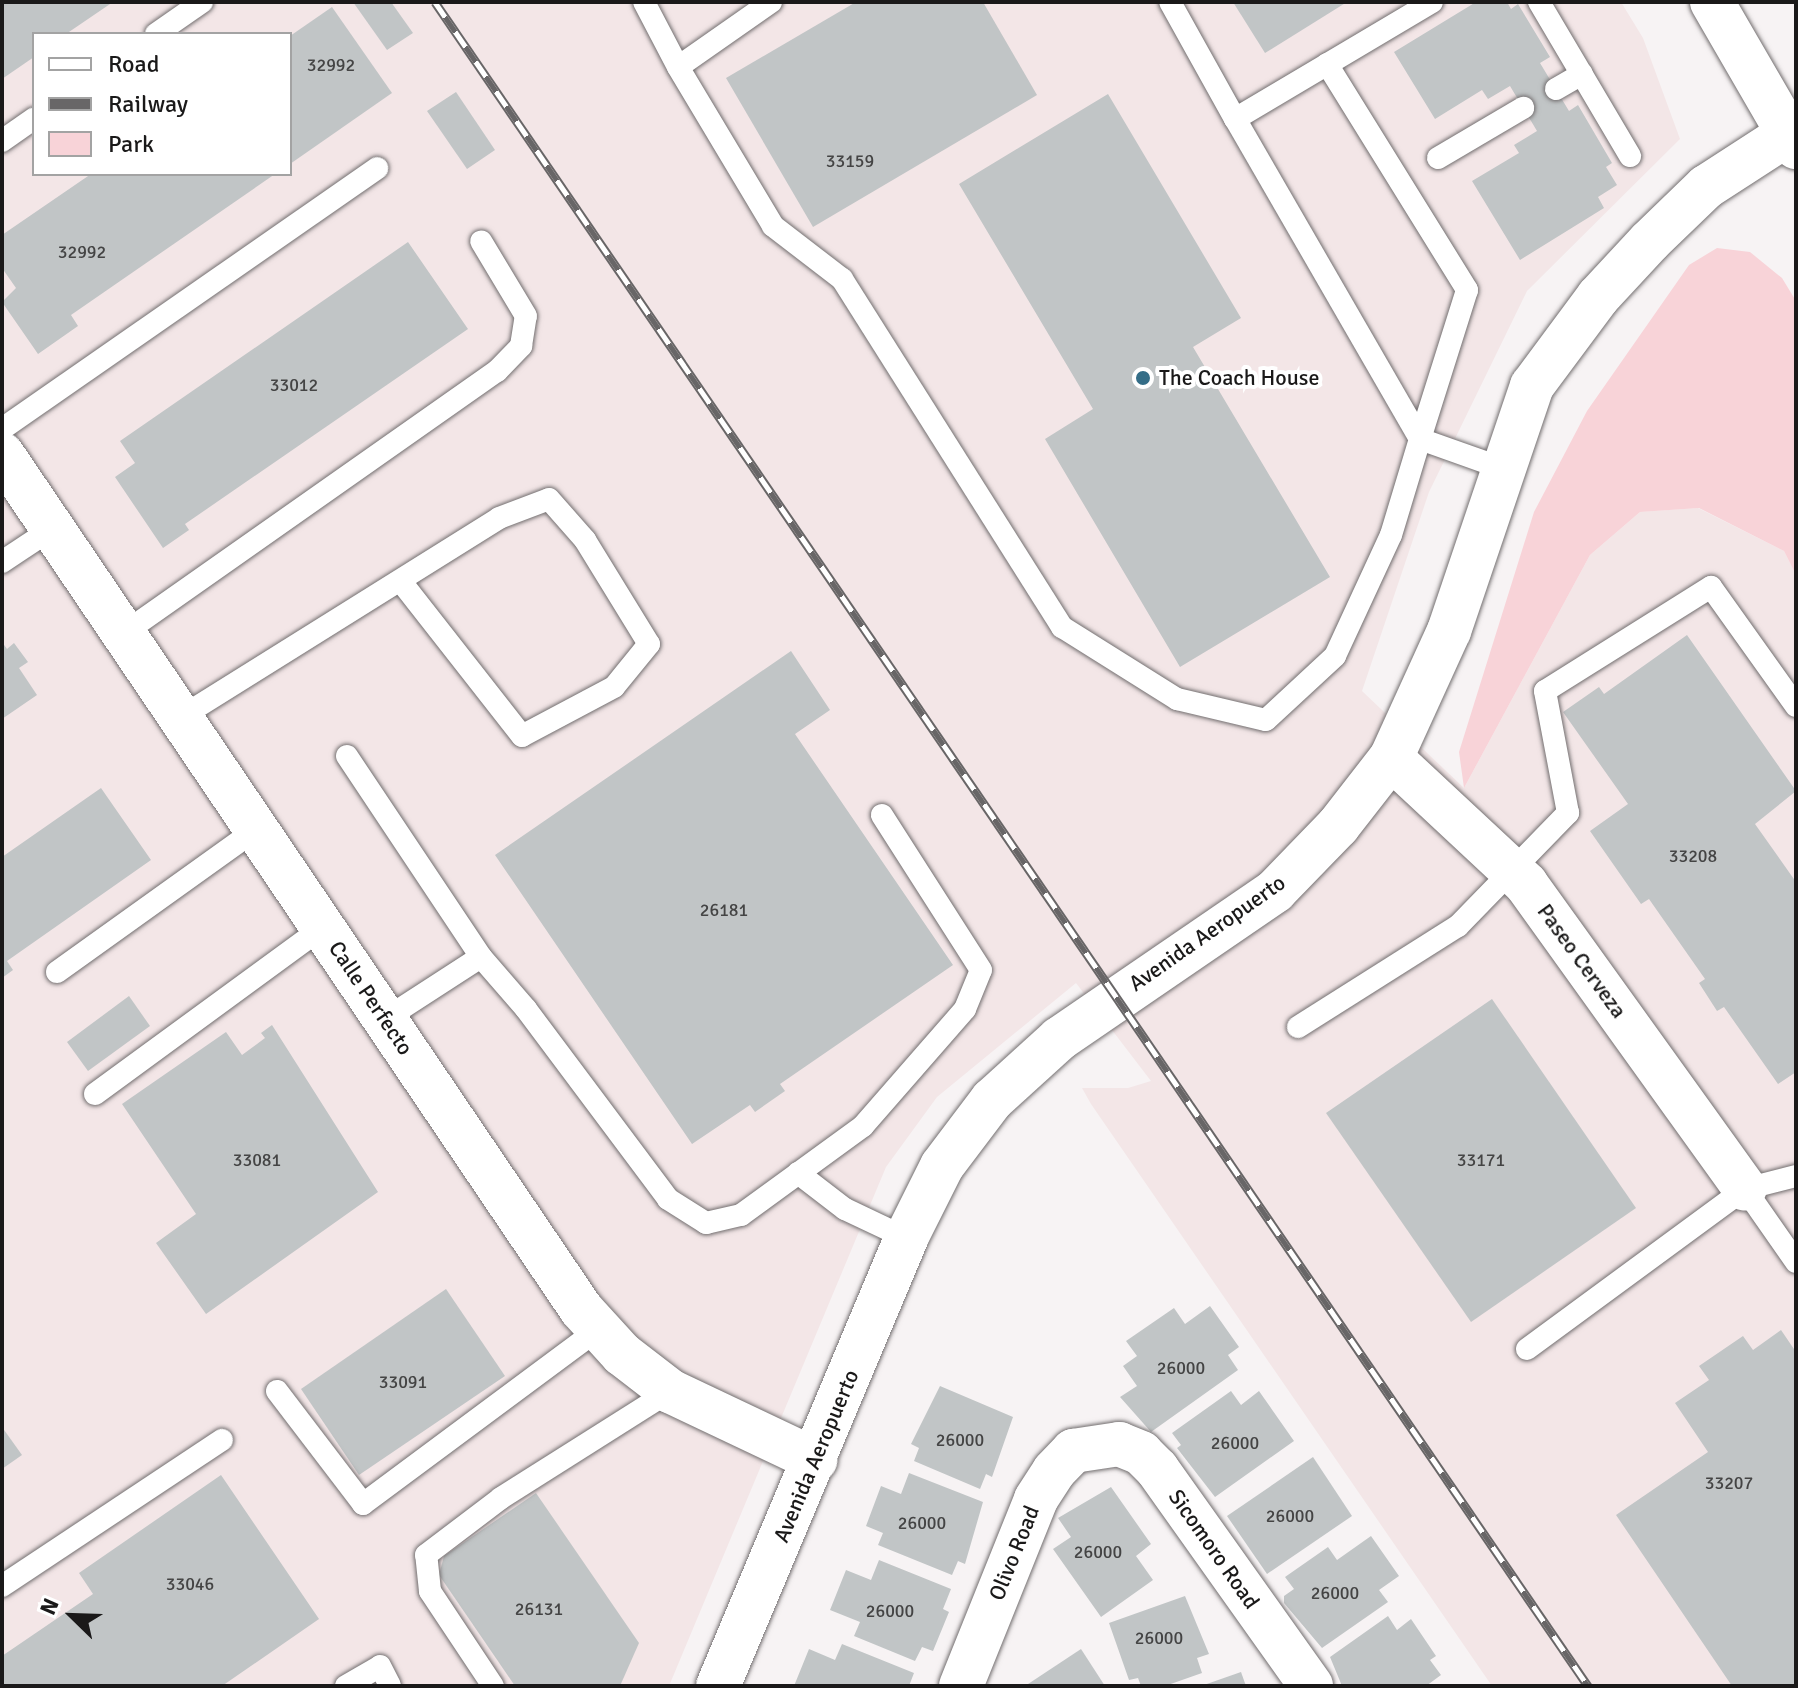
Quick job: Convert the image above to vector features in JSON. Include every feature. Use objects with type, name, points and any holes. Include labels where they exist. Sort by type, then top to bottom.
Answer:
[{"type":"street","points":[[1712,2],[1792,140]]},
{"type":"street","name":"Avenida Aeropuerto","points":[[718,1686],[906,1238],[942,1166],[992,1100],[1081,1023],[1275,891],[1338,826],[1391,758],[1449,631],[1532,386],[1598,297],[1706,187],[1792,140]]},
{"type":"street","name":"Calle Perfecto","points":[[2,454],[581,1309],[622,1354],[670,1391],[815,1460]]},
{"type":"street","name":"Paseo Cerveza","points":[[1391,758],[1513,871],[1745,1189]]},
{"type":"street","name":"Olivo Road","points":[[961,1686],[1036,1499],[1073,1451],[1096,1444]]},
{"type":"street","name":"Sicomoro Road","points":[[1096,1444],[1119,1444],[1141,1453],[1157,1469],[1311,1686]]},
{"type":"lane","points":[[159,32],[202,2]]},
{"type":"lane","points":[[644,2],[678,67],[773,226],[842,279],[1062,627],[1177,699],[1266,720],[1335,656],[1391,535],[1467,290],[1327,64]]},
{"type":"lane","points":[[678,67],[771,2]]},
{"type":"lane","points":[[1170,2],[1420,439],[1502,468]]},
{"type":"lane","points":[[1235,119],[1432,2]]},
{"type":"lane","points":[[1539,2],[1630,156]]},
{"type":"lane","points":[[1556,89],[1582,74]]},
{"type":"lane","points":[[1438,158],[1523,108]]},
{"type":"lane","points":[[2,141],[32,120]]},
{"type":"lane","points":[[2,429],[377,168]]},
{"type":"lane","points":[[124,633],[497,371],[521,346],[526,316],[481,241]]},
{"type":"lane","points":[[181,717],[402,583],[499,518],[549,499],[585,540],[649,644],[614,687],[522,736],[402,583]]},
{"type":"lane","points":[[2,562],[53,528]]},
{"type":"lane","points":[[1298,1027],[1458,926],[1568,813],[1545,691],[1711,587],[1796,706]]},
{"type":"lane","points":[[347,756],[481,957],[526,1009],[668,1199],[706,1223],[741,1215],[863,1126],[965,1009],[981,970],[882,815]]},
{"type":"lane","points":[[57,972],[257,829]]},
{"type":"lane","points":[[95,1094],[323,927]]},
{"type":"lane","points":[[385,1019],[481,957]]},
{"type":"lane","points":[[798,1173],[845,1209],[906,1238]]},
{"type":"lane","points":[[1527,1349],[1745,1189],[1796,1176]]},
{"type":"lane","points":[[1745,1189],[1796,1262]]},
{"type":"lane","points":[[277,1391],[363,1504],[600,1328]]},
{"type":"lane","points":[[493,1686],[430,1591],[426,1555],[501,1498],[670,1391]]},
{"type":"lane","points":[[2,1586],[222,1440]]},
{"type":"lane","points":[[346,1686],[380,1666],[390,1686]]},
{"type":"shaded area","points":[[2,2],[1621,2],[1643,38],[1680,139],[1527,291],[1429,492],[1362,691],[1464,788],[1590,555],[1640,512],[1698,508],[1784,551],[1796,575],[1796,1686],[1492,1686],[1091,1104],[1082,1088],[1128,1088],[1151,1081],[1076,983],[937,1097],[886,1167],[669,1686],[2,1686]]},
{"type":"green space","points":[[1717,248],[1750,252],[1782,278],[1796,301],[1796,575],[1784,551],[1699,508],[1640,512],[1590,555],[1464,788],[1459,752],[1534,512],[1587,411],[1689,265]]},
{"type":"building","points":[[2,2],[113,2],[69,32],[32,32],[32,58],[2,79]]},
{"type":"building","points":[[353,2],[391,2],[413,33],[387,50]]},
{"type":"building","points":[[856,2],[983,2],[1037,95],[813,227],[726,78]]},
{"type":"building","points":[[1233,2],[1347,2],[1265,53]]},
{"type":"building","points":[[1476,2],[1507,2],[1511,9],[1518,4],[1550,57],[1540,63],[1569,111],[1578,105],[1612,163],[1606,167],[1617,185],[1598,197],[1604,208],[1520,260],[1472,181],[1519,153],[1514,145],[1537,131],[1510,86],[1488,99],[1482,90],[1435,119],[1394,52]]},
{"type":"building","points":[[332,7],[392,93],[292,163],[292,35]]},
{"type":"building","points":[[456,92],[495,150],[467,169],[427,111]]},
{"type":"building","name":"The Coach House","points":[[1108,94],[1241,318],[1193,347],[1330,577],[1180,667],[1045,439],[1093,409],[959,184]]},
{"type":"building","points":[[88,176],[272,176],[71,315],[78,326],[38,354],[2,302],[16,288],[2,268],[2,235]]},
{"type":"building","points":[[408,242],[468,329],[185,524],[189,530],[163,548],[115,477],[135,463],[120,441]]},
{"type":"building","points":[[1687,635],[1796,791],[1755,824],[1796,882],[1796,1072],[1778,1084],[1724,1007],[1717,1011],[1699,983],[1705,979],[1649,899],[1641,904],[1590,831],[1628,804],[1563,712],[1599,687],[1604,694]]},
{"type":"building","points":[[2,642],[7,649],[14,643],[28,662],[19,668],[37,695],[2,719]]},
{"type":"building","points":[[791,651],[830,710],[795,734],[953,965],[780,1084],[785,1091],[755,1112],[750,1105],[692,1144],[495,855]]},
{"type":"building","points":[[101,788],[151,860],[7,961],[13,970],[2,978],[2,857]]},
{"type":"building","points":[[129,996],[150,1026],[88,1071],[67,1042]]},
{"type":"building","points":[[1492,999],[1636,1208],[1471,1322],[1326,1113]]},
{"type":"building","points":[[272,1025],[378,1192],[206,1314],[156,1243],[196,1214],[122,1104],[226,1032],[242,1055],[265,1038],[261,1033]]},
{"type":"building","points":[[446,1289],[505,1376],[359,1475],[301,1389]]},
{"type":"building","points":[[1210,1306],[1239,1347],[1228,1355],[1238,1370],[1151,1432],[1120,1397],[1137,1386],[1123,1366],[1137,1356],[1126,1341],[1174,1308],[1185,1324]]},
{"type":"building","points":[[1781,1330],[1796,1352],[1796,1686],[1732,1686],[1616,1515],[1708,1452],[1675,1403],[1709,1380],[1699,1366],[1743,1336],[1753,1350]]},
{"type":"building","points":[[940,1386],[1013,1417],[992,1477],[986,1474],[980,1489],[914,1461],[919,1448],[911,1444]]},
{"type":"building","points":[[1231,1391],[1241,1405],[1259,1391],[1294,1441],[1215,1497],[1177,1448],[1181,1445],[1172,1433]]},
{"type":"building","points":[[2,1427],[22,1455],[2,1469]]},
{"type":"building","points":[[1313,1457],[1352,1516],[1267,1574],[1227,1516]]},
{"type":"building","points":[[909,1473],[983,1502],[965,1564],[958,1561],[952,1575],[878,1545],[883,1533],[866,1526],[881,1486],[901,1494]]},
{"type":"building","points":[[221,1475],[319,1619],[222,1686],[2,1686],[2,1656],[93,1594],[79,1573]]},
{"type":"building","points":[[1111,1487],[1151,1544],[1136,1556],[1153,1580],[1101,1617],[1053,1549],[1071,1537],[1058,1518]]},
{"type":"building","points":[[536,1493],[639,1643],[620,1686],[515,1686],[439,1575],[444,1556]]},
{"type":"building","points":[[1371,1536],[1399,1576],[1379,1590],[1388,1602],[1322,1648],[1284,1603],[1284,1596],[1294,1589],[1285,1577],[1328,1547],[1337,1560]]},
{"type":"building","points":[[879,1560],[951,1589],[943,1609],[949,1612],[933,1651],[922,1647],[915,1661],[854,1636],[860,1622],[830,1610],[846,1570],[871,1580]]},
{"type":"building","points":[[1185,1596],[1209,1654],[1197,1658],[1202,1673],[1165,1686],[1141,1686],[1138,1678],[1129,1680],[1109,1623]]},
{"type":"building","points":[[1388,1616],[1397,1630],[1411,1619],[1436,1656],[1430,1660],[1441,1675],[1426,1686],[1342,1686],[1330,1657]]},
{"type":"building","points":[[842,1644],[914,1673],[909,1686],[794,1686],[809,1649],[835,1660]]},
{"type":"building","points":[[1081,1649],[1105,1686],[1025,1686]]},
{"type":"building","points":[[1241,1672],[1246,1686],[1201,1686]]},
{"type":"railway","points":[[435,2],[1588,1686]]},
{"type":"place","name":"The Coach House","points":[[1143,378]]}]
